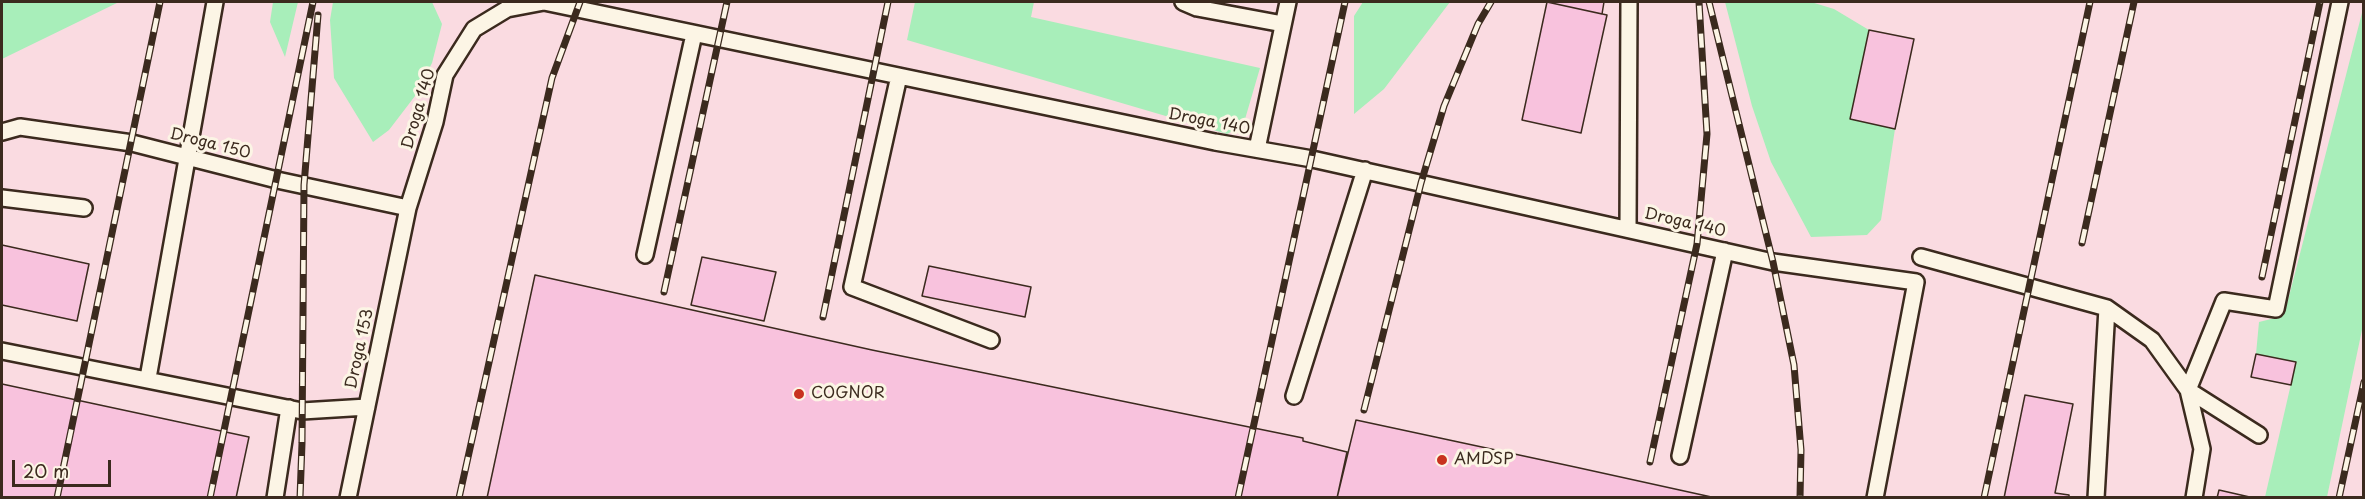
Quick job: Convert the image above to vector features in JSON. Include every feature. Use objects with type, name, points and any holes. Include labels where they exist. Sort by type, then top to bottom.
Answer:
[{"type":"lane","points":[[148,378],[215,2]]},
{"type":"lane","points":[[1183,2],[1197,8],[1283,24]]},
{"type":"lane","points":[[1257,149],[1288,2]]},
{"type":"lane","points":[[1628,229],[1629,2]]},
{"type":"lane","points":[[2194,498],[2202,449],[2188,390],[2224,301],[2276,309],[2340,2]]},
{"type":"lane","name":"Droga 140","points":[[408,208],[435,122],[445,75],[474,29],[507,9],[544,3],[1365,171],[1773,262],[1916,282],[1875,498]]},
{"type":"lane","points":[[645,255],[694,34]]},
{"type":"lane","points":[[898,76],[852,287],[991,340]]},
{"type":"lane","name":"Droga 150","points":[[2,132],[20,127],[132,143],[277,180],[408,208]]},
{"type":"lane","points":[[1293,396],[1365,171]]},
{"type":"lane","points":[[2,198],[84,208]]},
{"type":"lane","name":"Droga 153","points":[[348,498],[408,208]]},
{"type":"lane","points":[[1680,456],[1725,251]]},
{"type":"lane","points":[[1921,257],[2107,308],[2152,340],[2188,390],[2259,435]]},
{"type":"lane","points":[[2096,498],[2107,308]]},
{"type":"lane","points":[[2,351],[148,378],[302,411],[367,407]]},
{"type":"lane","points":[[275,498],[289,408]]},
{"type":"shaded area","points":[[2,2],[2363,2],[2363,497],[2,497]]},
{"type":"green space","points":[[2,2],[119,2],[2,59]]},
{"type":"green space","points":[[273,2],[298,2],[285,57],[270,22]]},
{"type":"green space","points":[[333,2],[432,2],[442,24],[432,63],[415,96],[389,130],[373,142],[334,78],[330,20]]},
{"type":"green space","points":[[915,2],[1034,2],[1031,17],[1260,68],[1243,126],[1227,134],[907,40]]},
{"type":"green space","points":[[1363,2],[1450,2],[1384,89],[1354,114],[1354,16]]},
{"type":"green space","points":[[1725,2],[1811,2],[1834,9],[1869,30],[1850,119],[1895,129],[1881,220],[1867,235],[1811,237],[1771,162],[1752,106]]},
{"type":"green space","points":[[2363,9],[2363,325],[2327,497],[2265,497],[2296,362],[2256,354],[2259,322],[2275,318],[2286,308]]},
{"type":"building","points":[[1547,2],[1604,2],[1602,14]]},
{"type":"building","points":[[1547,2],[1607,15],[1581,133],[1522,120]]},
{"type":"building","points":[[1869,30],[1914,39],[1895,129],[1850,119]]},
{"type":"building","points":[[2,245],[89,264],[77,321],[2,305]]},
{"type":"building","points":[[702,257],[776,272],[764,321],[691,305]]},
{"type":"building","points":[[929,266],[1031,287],[1025,317],[922,296]]},
{"type":"building","name":"COGNOR","points":[[535,275],[872,350],[1303,438],[1303,441],[1347,452],[1337,498],[487,498]]},
{"type":"building","points":[[2256,354],[2296,362],[2291,385],[2251,377]]},
{"type":"building","points":[[2,384],[249,437],[236,498],[2,498]]},
{"type":"building","points":[[2025,395],[2073,404],[2055,493],[2069,495],[2069,498],[2004,498]]},
{"type":"building","name":"AMDSP","points":[[1356,420],[1575,467],[1716,498],[1337,498]]},
{"type":"building","points":[[2219,490],[2254,498],[2217,498]]},
{"type":"railway","points":[[57,498],[160,2]]},
{"type":"railway","points":[[210,498],[313,2]]},
{"type":"railway","points":[[459,498],[552,78],[580,2]]},
{"type":"railway","points":[[664,292],[727,2]]},
{"type":"railway","points":[[823,317],[888,2]]},
{"type":"railway","points":[[1238,498],[1345,2]]},
{"type":"railway","points":[[1364,410],[1421,183],[1444,106],[1478,24],[1491,2]]},
{"type":"railway","points":[[1650,462],[1697,244],[1707,134],[1699,2]]},
{"type":"railway","points":[[1709,2],[1773,262],[1794,365],[1801,450],[1800,498]]},
{"type":"railway","points":[[1984,498],[2090,2]]},
{"type":"railway","points":[[2082,243],[2134,2]]},
{"type":"railway","points":[[2262,277],[2320,2]]},
{"type":"railway","points":[[300,498],[304,185],[318,15]]},
{"type":"railway","points":[[2339,498],[2364,382]]},
{"type":"place","name":"COGNOR","points":[[799,394]]},
{"type":"place","name":"AMDSP","points":[[1442,460]]}]
